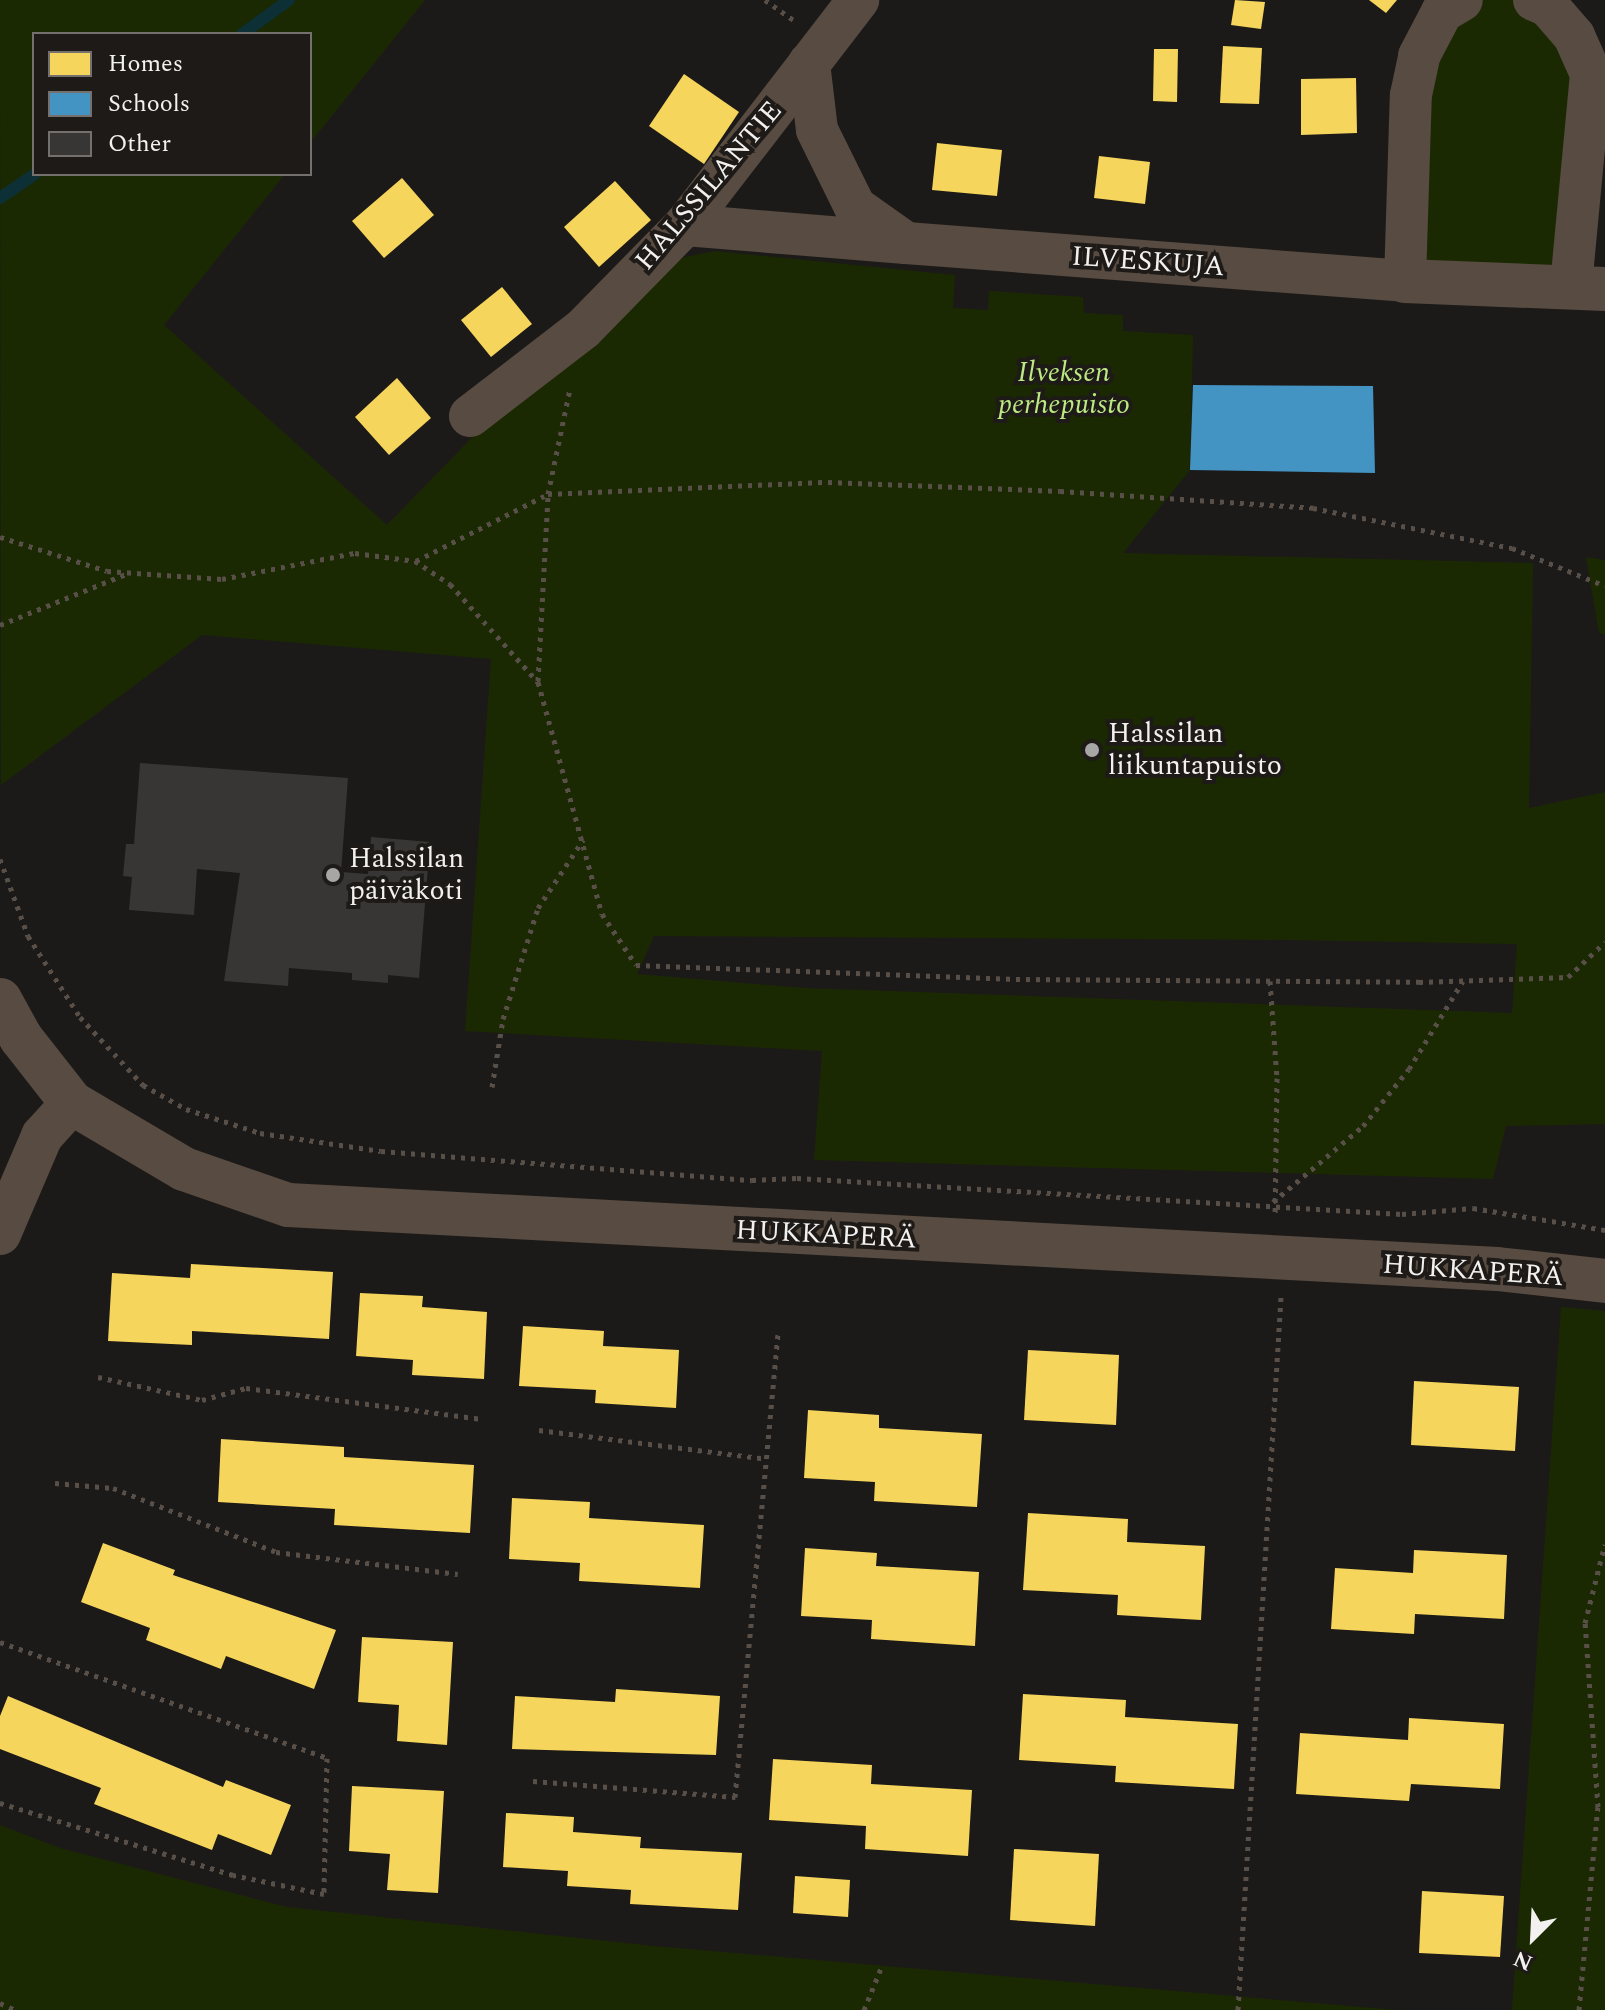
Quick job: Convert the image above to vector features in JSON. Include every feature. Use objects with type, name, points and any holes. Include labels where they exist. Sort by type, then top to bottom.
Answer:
[{"type":"street","name":"HALSSILANTIE","points":[[470,416],[583,329],[685,225],[858,0]]},
{"type":"street","points":[[1405,281],[1411,95],[1419,56],[1442,12],[1462,0]]},
{"type":"street","points":[[1534,0],[1548,6],[1574,36],[1591,74],[1588,288]]},
{"type":"street","points":[[809,63],[817,130],[855,207],[906,243]]},
{"type":"street","name":"ILVESKUJA","points":[[685,225],[1405,281],[1588,288]]},
{"type":"street","points":[[0,1000],[21,1038],[72,1103],[42,1136],[0,1234]]},
{"type":"street","name":"HUKKAPERÄ","points":[[72,1103],[184,1169],[288,1205],[1497,1269],[1605,1281]]},
{"type":"path","points":[[583,329],[548,494],[538,682],[602,914],[636,965],[1016,979],[1464,980],[1568,977],[1605,942]]},
{"type":"path","points":[[415,561],[548,494],[828,482],[1313,508],[1512,548],[1605,586]]},
{"type":"path","points":[[0,537],[107,571],[222,579],[355,553],[415,561],[450,584],[538,682]]},
{"type":"path","points":[[0,625],[130,572]]},
{"type":"path","points":[[492,1087],[503,1019],[538,908],[583,839]]},
{"type":"path","points":[[0,859],[37,950],[80,1017],[143,1085],[186,1109],[260,1133],[345,1148],[752,1180],[797,1178],[1273,1203],[1402,1214],[1473,1208],[1605,1230]]},
{"type":"path","points":[[1273,1203],[1363,1126],[1409,1069],[1464,980]]},
{"type":"path","points":[[1238,2010],[1283,1258],[1273,1203],[1277,1078],[1270,981]]},
{"type":"path","points":[[533,1781],[735,1797],[778,1333]]},
{"type":"path","points":[[98,1377],[202,1400],[246,1388],[482,1419]]},
{"type":"path","points":[[539,1430],[767,1459]]},
{"type":"path","points":[[55,1483],[113,1488],[276,1552],[458,1574]]},
{"type":"path","points":[[1579,2010],[1598,1807],[1585,1623],[1605,1544]]},
{"type":"path","points":[[0,1642],[327,1758],[324,1894],[233,1875],[0,1803]]},
{"type":"path","points":[[864,2010],[882,1966]]},
{"type":"path","points":[[0,2003],[16,2010]]},
{"type":"green space","name":"Ilveksen perhepuisto","points":[[0,0],[425,0],[312,141],[312,32],[32,32],[32,176],[283,176],[164,325],[387,525],[528,380],[680,258],[715,251],[955,275],[953,308],[988,310],[989,291],[1083,297],[1084,313],[1123,315],[1123,331],[1193,335],[1190,470],[1123,553],[1533,563],[1529,808],[1605,792],[1605,1124],[1506,1126],[1493,1179],[814,1160],[822,1051],[465,1031],[491,659],[202,635],[1,785]],"holes":[[[654,936],[1517,944],[1512,1013],[804,988],[637,974]]]},
{"type":"green space","points":[[1462,0],[1534,0],[1574,36],[1571,287],[1405,281],[1411,95]]},
{"type":"green space","points":[[1586,557],[1605,560],[1605,635],[1599,633]]},
{"type":"green space","points":[[1561,1307],[1605,1311],[1605,2010],[1512,2010]]},
{"type":"green space","points":[[0,1825],[60,1848],[287,1907],[654,1946],[1396,2010],[0,2010]]},
{"type":"building: Homes","points":[[1235,0],[1265,2],[1261,29],[1231,25]]},
{"type":"building: Homes","points":[[1369,0],[1397,0],[1386,13]]},
{"type":"building: Homes","points":[[1223,46],[1262,48],[1259,104],[1220,103]]},
{"type":"building: Homes","points":[[1154,49],[1178,49],[1177,102],[1153,101]]},
{"type":"building: Homes","points":[[684,74],[739,112],[704,164],[649,126]]},
{"type":"building: Homes","points":[[1356,78],[1357,133],[1301,135],[1301,79]]},
{"type":"building: Homes","points":[[937,143],[1002,150],[997,196],[932,190]]},
{"type":"building: Homes","points":[[1099,156],[1150,162],[1145,204],[1094,198]]},
{"type":"building: Homes","points":[[402,178],[434,215],[384,258],[352,221]]},
{"type":"building: Homes","points":[[615,181],[651,220],[599,267],[564,227]]},
{"type":"building: Homes","points":[[502,287],[532,324],[491,357],[461,320]]},
{"type":"building: Homes","points":[[397,378],[431,418],[389,455],[355,417]]},
{"type":"building: Homes","points":[[191,1264],[333,1272],[329,1339],[192,1331],[192,1345],[108,1341],[112,1273],[190,1278]]},
{"type":"building: Homes","points":[[360,1293],[423,1296],[422,1307],[487,1312],[484,1379],[412,1375],[413,1360],[356,1356]]},
{"type":"building: Homes","points":[[523,1326],[604,1331],[603,1346],[679,1350],[676,1408],[595,1403],[596,1390],[519,1386]]},
{"type":"building: Homes","points":[[1028,1350],[1119,1355],[1116,1425],[1024,1420]]},
{"type":"building: Homes","points":[[1414,1381],[1519,1387],[1515,1451],[1411,1445]]},
{"type":"building: Homes","points":[[808,1410],[879,1415],[879,1428],[982,1434],[977,1507],[874,1501],[875,1482],[804,1478]]},
{"type":"building: Homes","points":[[221,1439],[344,1447],[344,1457],[474,1465],[470,1533],[334,1525],[335,1509],[218,1502]]},
{"type":"building: Homes","points":[[512,1498],[590,1502],[589,1518],[704,1525],[700,1588],[579,1581],[580,1563],[509,1559]]},
{"type":"building: Homes","points":[[1028,1513],[1128,1519],[1127,1542],[1205,1546],[1201,1620],[1117,1615],[1118,1595],[1023,1590]]},
{"type":"building: Homes","points":[[103,1543],[175,1570],[173,1575],[336,1630],[314,1689],[226,1656],[221,1669],[146,1640],[150,1628],[81,1602]]},
{"type":"building: Homes","points":[[805,1548],[877,1553],[876,1566],[979,1572],[975,1646],[871,1639],[872,1620],[801,1616]]},
{"type":"building: Homes","points":[[1414,1550],[1507,1555],[1504,1619],[1415,1614],[1414,1634],[1331,1629],[1335,1568],[1413,1573]]},
{"type":"building: Homes","points":[[362,1637],[453,1642],[447,1745],[397,1741],[399,1705],[358,1702]]},
{"type":"building: Homes","points":[[616,1689],[720,1696],[716,1755],[512,1749],[515,1696],[615,1702]]},
{"type":"building: Homes","points":[[1023,1694],[1126,1700],[1125,1717],[1238,1724],[1234,1789],[1115,1782],[1116,1766],[1019,1760]]},
{"type":"building: Homes","points":[[8,1696],[223,1787],[226,1780],[291,1805],[271,1855],[218,1834],[212,1850],[94,1804],[101,1788],[0,1749],[0,1716]]},
{"type":"building: Homes","points":[[1409,1718],[1504,1724],[1500,1789],[1411,1784],[1409,1801],[1296,1794],[1300,1733],[1408,1740]]},
{"type":"building: Homes","points":[[773,1759],[872,1765],[871,1784],[972,1790],[968,1856],[865,1849],[866,1826],[769,1820]]},
{"type":"building: Homes","points":[[352,1786],[444,1791],[438,1893],[387,1890],[390,1854],[349,1851]]},
{"type":"building: Homes","points":[[506,1813],[574,1817],[573,1832],[641,1837],[640,1848],[742,1853],[738,1910],[630,1904],[631,1890],[567,1886],[568,1871],[503,1867]]},
{"type":"building: Homes","points":[[1014,1849],[1099,1854],[1095,1926],[1010,1920]]},
{"type":"building: Homes","points":[[795,1876],[850,1880],[848,1917],[793,1913]]},
{"type":"building: Homes","points":[[1422,1891],[1504,1896],[1500,1957],[1419,1953]]},
{"type":"building: Schools","points":[[1193,385],[1373,386],[1375,473],[1190,470]]},
{"type":"building: Other","name":"Halssilan päiväkoti","points":[[140,763],[348,778],[341,872],[368,874],[371,837],[430,842],[419,978],[388,975],[388,983],[352,980],[352,973],[289,968],[288,986],[224,981],[240,873],[197,869],[194,915],[129,910],[132,877],[123,876],[126,844],[134,844]]},
{"type":"waterway","points":[[245,32],[289,0]]},
{"type":"waterway","points":[[0,198],[32,176]]},
{"type":"place","name":"Halssilan liikuntapuisto","points":[[1092,750]]},
{"type":"place","name":"Halssilan päiväkoti","points":[[333,875]]}]
